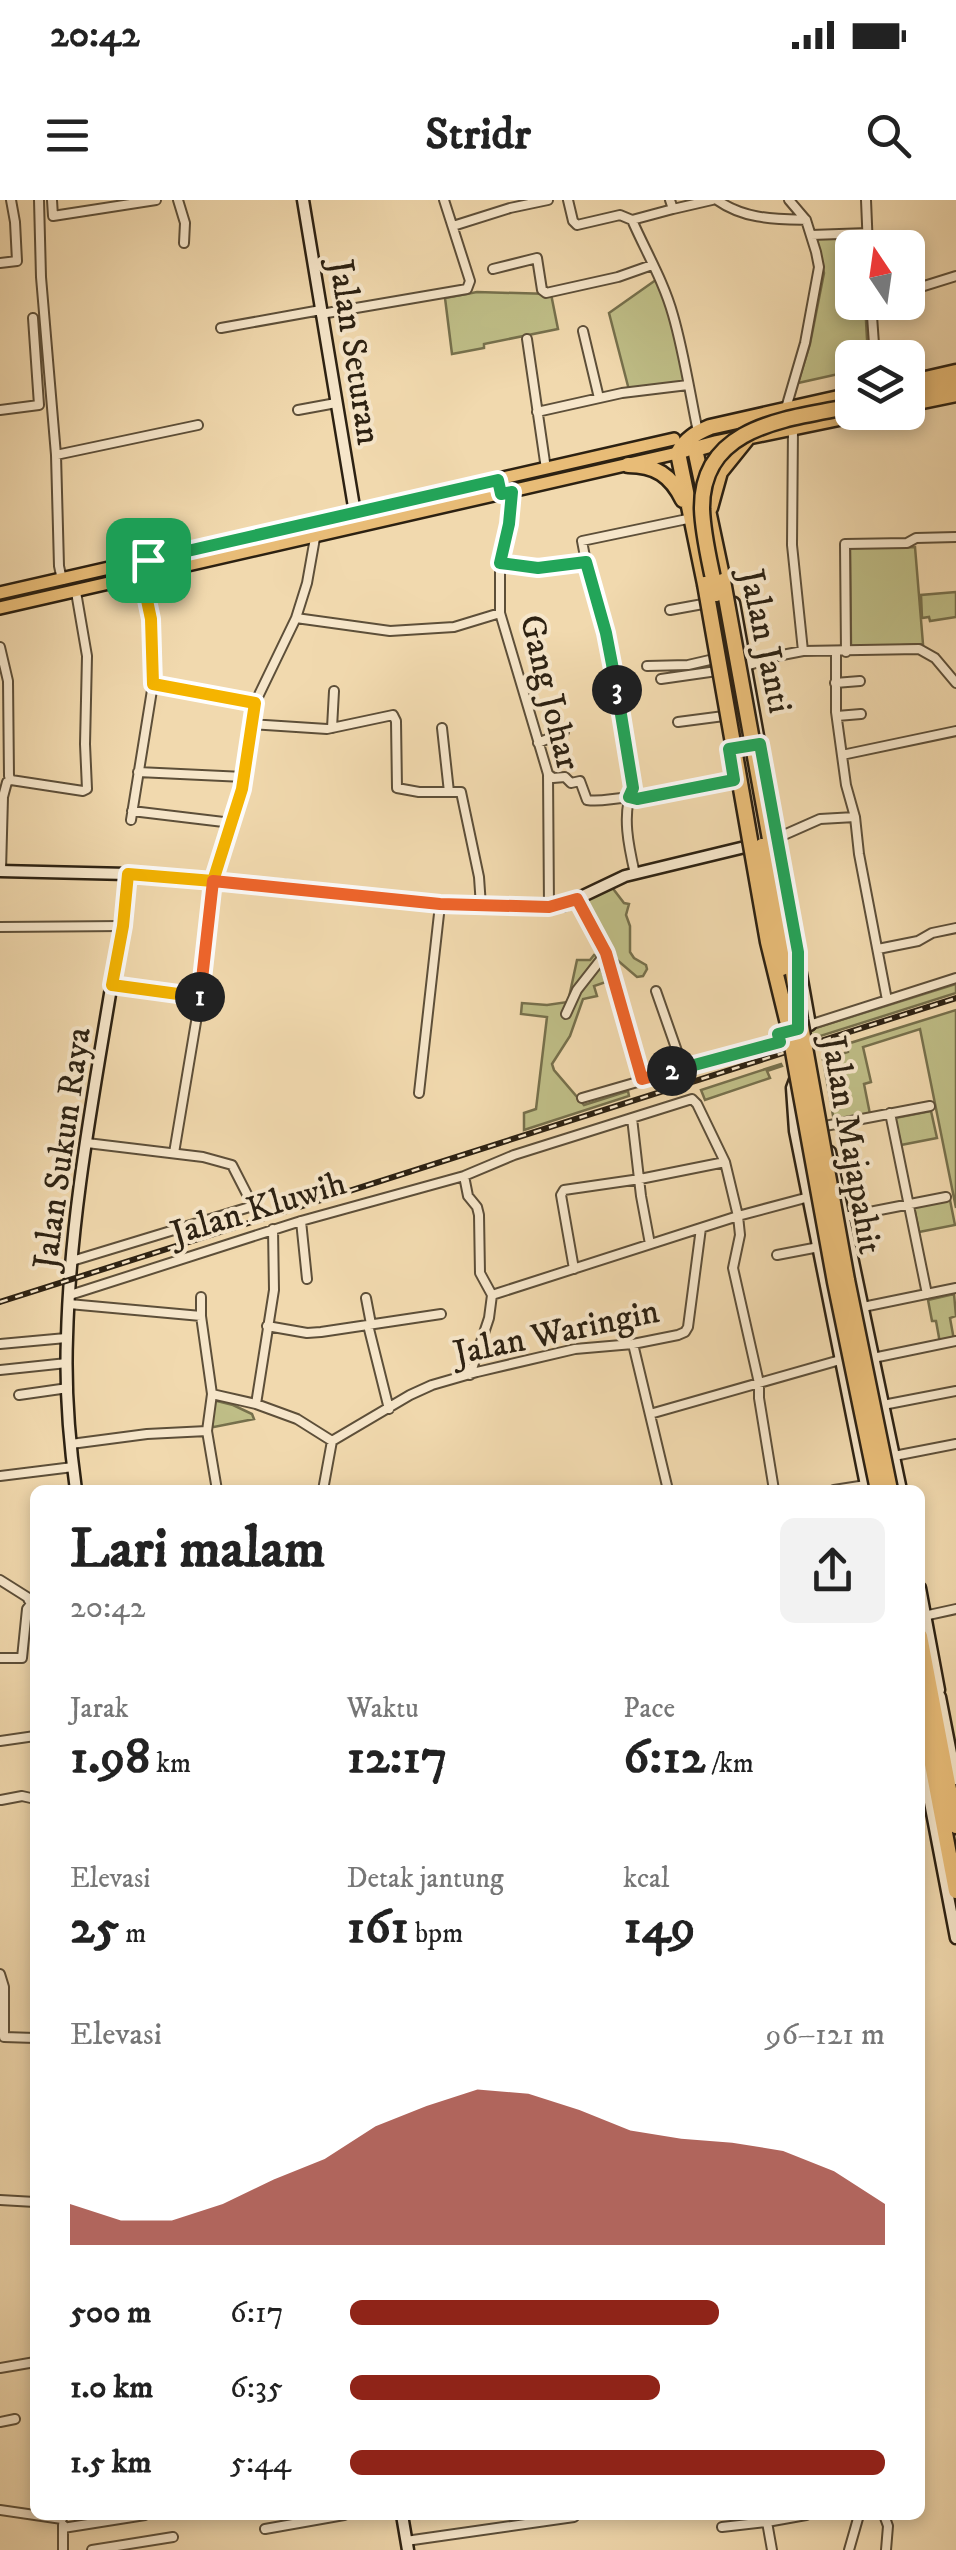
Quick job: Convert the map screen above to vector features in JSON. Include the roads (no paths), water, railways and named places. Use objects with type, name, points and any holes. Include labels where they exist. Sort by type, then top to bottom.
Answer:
[{"type":"highway","points":[[925,379],[956,372]]},
{"type":"highway","points":[[925,390],[956,384]]},
{"type":"highway","points":[[925,400],[956,394]]},
{"type":"highway","points":[[692,438],[835,399]]},
{"type":"highway","points":[[835,401],[808,410],[806,417],[835,417]]},
{"type":"highway","name":"Jalan Majapahit","points":[[835,410],[748,431],[721,452],[703,492],[704,530],[869,1485]]},
{"type":"highway","points":[[692,438],[749,436],[835,419]]},
{"type":"highway","points":[[709,515],[720,472],[749,436]]},
{"type":"highway","name":"Jalan Majapahit","points":[[692,438],[723,581],[843,1262],[889,1485]]},
{"type":"highway","name":"Jalan Majapahit","points":[[692,438],[692,518],[768,942],[792,1028]]},
{"type":"highway","points":[[628,465],[650,466],[664,474],[675,484],[692,518]]},
{"type":"highway","points":[[925,1664],[956,1826]]},
{"type":"highway","points":[[925,1730],[953,1891]]},
{"type":"main road","points":[[0,608],[628,465],[692,438]]},
{"type":"main road","points":[[0,593],[692,438]]},
{"type":"main road","points":[[546,469],[555,462],[692,438]]},
{"type":"main road","points":[[498,480],[506,493]]},
{"type":"main road","points":[[152,574],[154,559]]},
{"type":"street","points":[[0,263],[17,261],[11,200]]},
{"type":"street","points":[[39,200],[62,580]]},
{"type":"street","points":[[52,200],[53,216],[156,200]]},
{"type":"street","points":[[178,200],[185,222],[184,243]]},
{"type":"street","name":"Jalan Seturan","points":[[303,200],[355,513]]},
{"type":"street","points":[[221,328],[468,290],[470,281],[444,200]]},
{"type":"street","points":[[453,226],[548,200]]},
{"type":"street","points":[[568,200],[577,225],[614,216],[632,220],[674,316],[688,386],[692,438]]},
{"type":"street","points":[[632,220],[671,205],[715,200],[744,214],[806,220]]},
{"type":"street","points":[[786,410],[818,276],[818,257],[806,220],[789,200]]},
{"type":"street","points":[[866,200],[868,230]]},
{"type":"street","points":[[811,235],[835,234]]},
{"type":"street","points":[[493,269],[538,258],[542,290],[546,293],[652,265]]},
{"type":"street","points":[[925,286],[956,276]]},
{"type":"street","points":[[0,410],[38,405],[32,318]]},
{"type":"street","points":[[582,331],[600,398]]},
{"type":"street","points":[[527,339],[546,469]]},
{"type":"street","points":[[537,412],[600,398],[688,386]]},
{"type":"street","points":[[298,410],[336,403]]},
{"type":"street","points":[[56,455],[198,425]]},
{"type":"street","points":[[793,428],[792,544],[803,652]]},
{"type":"street","name":"Gang Johar","points":[[506,493],[509,524],[500,563],[500,613],[548,774],[549,907]]},
{"type":"street","points":[[635,874],[628,827],[633,788],[606,633],[582,542],[692,518]]},
{"type":"street","points":[[887,1000],[836,716],[845,544],[907,543],[916,538],[956,536]]},
{"type":"street","points":[[174,1154],[200,998],[213,881],[244,777],[255,703],[296,618],[315,538]]},
{"type":"street","name":"Jalan Janti","points":[[715,545],[729,579],[798,952],[792,1028]]},
{"type":"street","name":"Jalan Janti","points":[[698,550],[703,604],[764,958],[792,1028]]},
{"type":"street","points":[[500,563],[538,568],[586,562]]},
{"type":"street","points":[[152,574],[153,684],[131,815],[232,822]]},
{"type":"street","points":[[5,785],[83,792],[87,789],[87,656],[76,592]]},
{"type":"street","points":[[670,610],[703,604]]},
{"type":"street","points":[[296,618],[406,630],[454,627],[500,613]]},
{"type":"street","points":[[0,647],[8,681],[9,776],[5,785],[0,870],[128,874],[440,904],[549,907],[635,874],[744,848]]},
{"type":"street","points":[[746,666],[803,652],[925,651],[956,683]]},
{"type":"street","points":[[648,666],[716,665]]},
{"type":"street","points":[[662,680],[716,665]]},
{"type":"street","points":[[835,683],[860,681]]},
{"type":"street","points":[[153,684],[255,703]]},
{"type":"street","points":[[332,728],[334,691]]},
{"type":"street","points":[[836,716],[862,714]]},
{"type":"street","points":[[251,724],[332,728],[393,715],[398,788],[460,792],[479,877],[481,906]]},
{"type":"street","points":[[678,722],[724,716]]},
{"type":"street","points":[[442,728],[449,792]]},
{"type":"street","points":[[842,755],[956,730]]},
{"type":"street","points":[[538,742],[564,732]]},
{"type":"street","points":[[729,749],[760,744]]},
{"type":"street","points":[[138,772],[244,777]]},
{"type":"street","points":[[548,774],[580,781],[587,800],[597,802],[637,799],[734,780]]},
{"type":"street","points":[[777,838],[820,819],[855,817]]},
{"type":"street","name":"Jalan Sukun Raya","points":[[75,1485],[66,1338],[72,1261],[128,874]]},
{"type":"street","points":[[577,899],[606,953],[642,1079]]},
{"type":"street","points":[[419,1093],[440,904]]},
{"type":"street","points":[[0,927],[123,926]]},
{"type":"street","points":[[878,950],[956,928]]},
{"type":"street","points":[[798,952],[810,1025]]},
{"type":"street","points":[[764,958],[772,967],[784,967],[798,952]]},
{"type":"street","points":[[566,1014],[576,990],[606,953]]},
{"type":"street","points":[[582,1098],[780,1042],[778,1034],[792,1028],[956,978]]},
{"type":"street","points":[[112,985],[200,998]]},
{"type":"street","points":[[656,991],[683,1068]]},
{"type":"street","points":[[869,1485],[840,1360],[796,1132],[792,1088],[798,1078],[808,1085],[825,1126],[899,1485]]},
{"type":"street","points":[[650,1244],[632,1118],[694,1100],[725,1162],[738,1216],[740,1235],[733,1260],[734,1276],[759,1382],[773,1485]]},
{"type":"street","points":[[796,1132],[808,1119],[825,1126],[930,1106]]},
{"type":"street","points":[[890,1114],[927,1294]]},
{"type":"street","name":"Jalan Kluwih","points":[[69,1299],[274,1229],[464,1176],[514,1155],[632,1118]]},
{"type":"street","points":[[72,1261],[253,1206],[232,1165],[203,1157],[87,1144]]},
{"type":"street","points":[[574,1269],[564,1190],[725,1162]]},
{"type":"street","points":[[464,1176],[468,1196],[480,1215],[480,1272],[492,1295],[489,1318],[470,1375]]},
{"type":"street","points":[[492,1295],[809,1197]]},
{"type":"street","points":[[844,1217],[946,1197]]},
{"type":"street","points":[[301,1221],[307,1278]]},
{"type":"street","name":"Jalan Waringin","points":[[332,1442],[432,1386],[575,1350],[633,1344],[685,1332],[701,1228]]},
{"type":"street","points":[[256,1404],[274,1290],[274,1229]]},
{"type":"street","points":[[777,1255],[819,1248]]},
{"type":"street","points":[[829,1305],[956,1288]]},
{"type":"street","points":[[201,1297],[212,1394],[207,1431],[217,1485]]},
{"type":"street","points":[[366,1298],[389,1408]]},
{"type":"street","points":[[69,1299],[201,1316]]},
{"type":"street","points":[[267,1326],[307,1333],[441,1314]]},
{"type":"street","points":[[0,1344],[66,1338]]},
{"type":"street","points":[[874,1358],[956,1341]]},
{"type":"street","points":[[633,1344],[667,1485]]},
{"type":"street","points":[[650,1414],[840,1360]]},
{"type":"street","points":[[0,1370],[67,1363]]},
{"type":"street","points":[[20,1394],[68,1388]]},
{"type":"street","points":[[883,1405],[956,1391]]},
{"type":"street","points":[[212,1394],[297,1419],[332,1442],[324,1485]]},
{"type":"street","points":[[72,1444],[207,1431]]},
{"type":"street","points":[[894,1456],[956,1444]]},
{"type":"street","points":[[0,1476],[73,1467]]},
{"type":"street","points":[[0,1580],[30,1600]]},
{"type":"street","points":[[22,1658],[30,1606]]},
{"type":"street","points":[[925,1616],[956,1609]]},
{"type":"street","points":[[925,1621],[956,1780]]},
{"type":"street","points":[[0,1658],[30,1659]]},
{"type":"street","points":[[926,1669],[940,1697]]},
{"type":"street","points":[[1,1738],[30,1736]]},
{"type":"street","points":[[925,1789],[953,1891],[956,1938]]},
{"type":"street","points":[[1,1800],[30,1798]]},
{"type":"street","points":[[0,1974],[4,1987],[4,2037],[30,2038]]},
{"type":"street","points":[[0,2200],[30,2202]]},
{"type":"street","points":[[0,2368],[30,2363]]},
{"type":"street","points":[[0,2422],[15,2419]]},
{"type":"street","points":[[0,2510],[30,2515]]},
{"type":"street","points":[[265,2529],[316,2520]]},
{"type":"street","points":[[403,2520],[407,2545],[556,2520]]},
{"type":"street","points":[[722,2526],[778,2520]]},
{"type":"street","points":[[849,2550],[858,2520]]},
{"type":"street","points":[[886,2520],[886,2550]]},
{"type":"street","points":[[62,2521],[64,2550]]},
{"type":"street","points":[[767,2522],[772,2550]]},
{"type":"street","points":[[92,2550],[173,2537]]},
{"type":"railway","points":[[0,1302],[956,998]]}]
